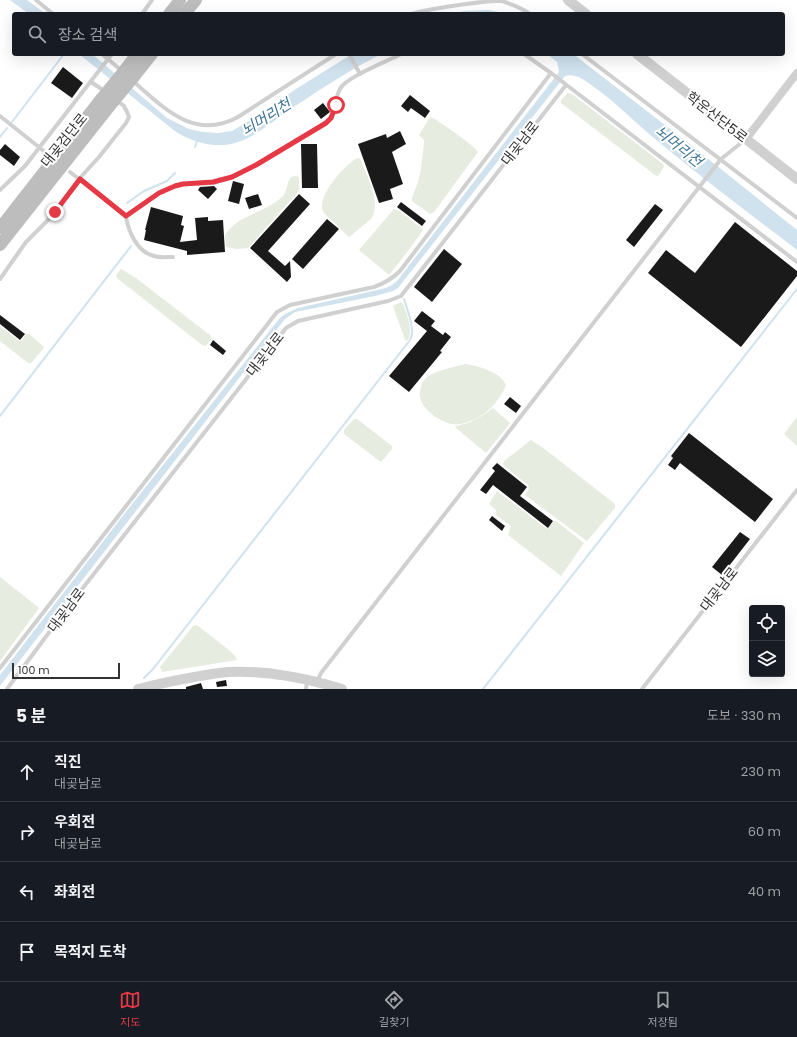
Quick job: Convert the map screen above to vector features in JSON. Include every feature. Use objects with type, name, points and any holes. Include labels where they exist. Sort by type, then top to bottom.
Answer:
[{"type":"main road","points":[[171,12],[180,0]]},
{"type":"main road","points":[[186,12],[196,0]]},
{"type":"main road","name":"대곶검단로","points":[[129,74],[136,56]]},
{"type":"main road","name":"대곶검단로","points":[[0,228],[129,74],[150,56]]},
{"type":"main road","name":"대곶검단로","points":[[0,245],[105,103]]},
{"type":"street","points":[[568,0],[583,12]]},
{"type":"street","name":"학운산단5로","points":[[640,56],[797,179]]},
{"type":"street","points":[[746,139],[797,73]]},
{"type":"street","points":[[138,689],[200,676],[229,672],[258,673],[342,689]]},
{"type":"lane","points":[[36,0],[51,12]]},
{"type":"lane","points":[[143,12],[152,0]]},
{"type":"lane","points":[[422,12],[469,3],[500,1],[527,12]]},
{"type":"lane","points":[[103,56],[107,61],[175,116],[189,122],[212,125],[224,124],[238,117],[333,56]]},
{"type":"lane","points":[[0,190],[20,172],[111,56]]},
{"type":"lane","points":[[350,56],[360,74]]},
{"type":"lane","points":[[126,216],[159,193],[175,186],[213,182],[232,177],[256,165],[316,129],[331,118],[335,111],[340,88],[360,74],[397,56]]},
{"type":"lane","points":[[527,56],[700,186],[797,262]]},
{"type":"lane","points":[[585,56],[797,218]]},
{"type":"lane","name":"대곶남로","points":[[0,668],[277,312],[290,305],[374,287],[391,280],[551,73]]},
{"type":"lane","points":[[0,279],[26,242],[50,218],[112,141],[129,117],[124,106],[92,80]]},
{"type":"lane","name":"대곶남로","points":[[7,689],[68,607],[286,328],[298,321],[388,301],[401,296],[566,85]]},
{"type":"lane","points":[[0,116],[45,152]]},
{"type":"lane","points":[[310,684],[321,673],[721,159],[746,139]]},
{"type":"lane","points":[[70,172],[126,216],[130,232],[137,244],[145,252],[156,257],[173,257]]},
{"type":"lane","name":"대곶남로","points":[[642,689],[797,490]]},
{"type":"shaded area","points":[[568,93],[572,94],[663,164],[664,167],[658,176],[561,103],[561,100]]},
{"type":"shaded area","points":[[430,117],[456,133],[478,152],[434,212],[430,214],[412,201],[412,198],[421,169],[424,143],[424,140],[419,135]]},
{"type":"shaded area","points":[[357,158],[361,160],[370,182],[375,205],[374,213],[371,219],[349,237],[324,213],[322,207],[323,199],[332,182],[345,167]]},
{"type":"shaded area","points":[[296,176],[299,177],[299,191],[248,248],[237,249],[226,247],[225,235],[230,228],[244,218],[268,207],[282,197],[289,179]]},
{"type":"shaded area","points":[[394,209],[401,212],[423,230],[390,274],[388,274],[359,250]]},
{"type":"shaded area","points":[[121,269],[136,278],[211,336],[212,338],[206,346],[202,345],[117,278],[116,275]]},
{"type":"shaded area","points":[[401,302],[405,308],[410,328],[407,341],[405,340],[393,306]]},
{"type":"shaded area","points":[[0,326],[19,341],[21,341],[26,334],[29,334],[44,347],[43,349],[31,363],[28,363],[0,341]]},
{"type":"shaded area","points":[[465,364],[476,366],[494,373],[504,381],[506,385],[499,398],[484,414],[471,421],[460,424],[452,424],[440,419],[428,411],[421,400],[421,387],[424,380],[430,375]]},
{"type":"shaded area","points":[[493,408],[510,423],[486,453],[455,427],[476,419]]},
{"type":"shaded area","points":[[797,417],[797,446],[784,434]]},
{"type":"shaded area","points":[[354,419],[357,419],[392,446],[392,449],[381,462],[344,434],[344,430]]},
{"type":"shaded area","points":[[531,440],[615,504],[615,508],[587,541],[525,495],[529,489],[528,485],[503,465],[504,461]]},
{"type":"shaded area","points":[[497,491],[547,529],[554,521],[556,521],[584,543],[561,576],[508,535],[511,526],[496,515],[496,510],[489,504]]},
{"type":"shaded area","points":[[0,577],[39,608],[0,661]]},
{"type":"shaded area","points":[[194,625],[198,626],[229,650],[237,660],[162,672],[160,667]]},
{"type":"water","points":[[10,0],[27,0],[43,12],[26,12]]},
{"type":"water","points":[[488,10],[499,12],[459,12]]},
{"type":"water","name":"뇌머리천","points":[[81,56],[94,56],[167,118],[189,129],[218,133],[232,131],[249,121],[349,56],[377,56],[325,87],[292,108],[265,128],[243,140],[227,145],[212,145],[190,139],[176,132]]},
{"type":"water","name":"뇌머리천","points":[[550,56],[576,56],[696,149],[797,230],[797,250],[677,157],[597,89],[579,77],[571,75],[565,76],[398,288],[375,296],[295,312],[285,319],[0,686],[0,675],[125,513],[279,319],[285,314],[298,308],[386,288],[397,281],[559,72],[557,62]]},
{"type":"building","points":[[63,67],[83,83],[72,98],[51,83]]},
{"type":"building","points":[[410,95],[430,111],[425,118],[411,108],[408,112],[401,106]]},
{"type":"building","points":[[323,103],[330,112],[321,119],[314,110]]},
{"type":"building","points":[[400,131],[406,144],[392,152],[403,184],[390,189],[393,199],[379,203],[358,144],[386,134],[387,138]]},
{"type":"building","points":[[5,144],[20,157],[14,166],[0,155],[0,150]]},
{"type":"building","points":[[301,144],[317,144],[318,188],[302,188]]},
{"type":"building","points":[[233,181],[244,184],[239,204],[228,201]]},
{"type":"building","points":[[214,186],[217,189],[208,199],[198,190],[200,187]]},
{"type":"building","points":[[258,194],[262,205],[249,209],[245,198]]},
{"type":"building","points":[[299,194],[310,204],[268,251],[285,266],[290,261],[291,277],[287,282],[250,248]]},
{"type":"building","points":[[401,202],[426,221],[422,226],[397,207]]},
{"type":"building","points":[[655,204],[663,210],[634,247],[626,240]]},
{"type":"building","points":[[151,207],[183,216],[181,225],[184,226],[180,242],[197,240],[195,218],[208,217],[208,221],[223,220],[225,252],[187,255],[187,251],[144,240]]},
{"type":"building","points":[[327,219],[339,229],[303,269],[292,259]]},
{"type":"building","points":[[735,222],[797,271],[797,276],[741,347],[648,273],[666,250],[695,273]]},
{"type":"building","points":[[444,249],[462,264],[432,302],[414,287]]},
{"type":"building","points":[[422,311],[435,321],[431,326],[443,335],[445,332],[451,337],[440,351],[442,352],[409,392],[389,376],[427,331],[414,321]]},
{"type":"building","points":[[0,315],[25,334],[20,340],[0,324]]},
{"type":"building","points":[[213,340],[226,351],[223,355],[210,345]]},
{"type":"building","points":[[510,397],[521,406],[516,413],[504,404]]},
{"type":"building","points":[[689,433],[773,499],[755,522],[680,463],[675,470],[668,465],[673,458],[671,456]]},
{"type":"building","points":[[497,463],[527,487],[520,496],[553,521],[548,528],[493,485],[486,494],[480,490],[495,471],[492,468]]},
{"type":"building","points":[[492,516],[505,526],[502,531],[489,520]]},
{"type":"building","points":[[740,532],[750,539],[722,575],[712,567]]},
{"type":"building","points":[[226,680],[227,686],[217,687],[216,682]]},
{"type":"building","points":[[201,683],[203,689],[186,689],[186,687]]},
{"type":"waterway","points":[[12,122],[62,56]]},
{"type":"waterway","points":[[0,137],[7,128]]},
{"type":"waterway","points":[[195,147],[197,141]]},
{"type":"waterway","points":[[127,203],[144,191],[167,181],[175,173]]},
{"type":"waterway","points":[[0,416],[131,246]]},
{"type":"waterway","points":[[483,689],[797,289]]},
{"type":"waterway","points":[[144,678],[153,669],[410,340],[412,336],[412,326],[404,299]]},
{"type":"route","points":[[55,212],[80,179],[126,216],[159,193],[175,186],[190,183],[205,184],[232,177],[244,172],[326,123],[335,111],[336,105]]}]
